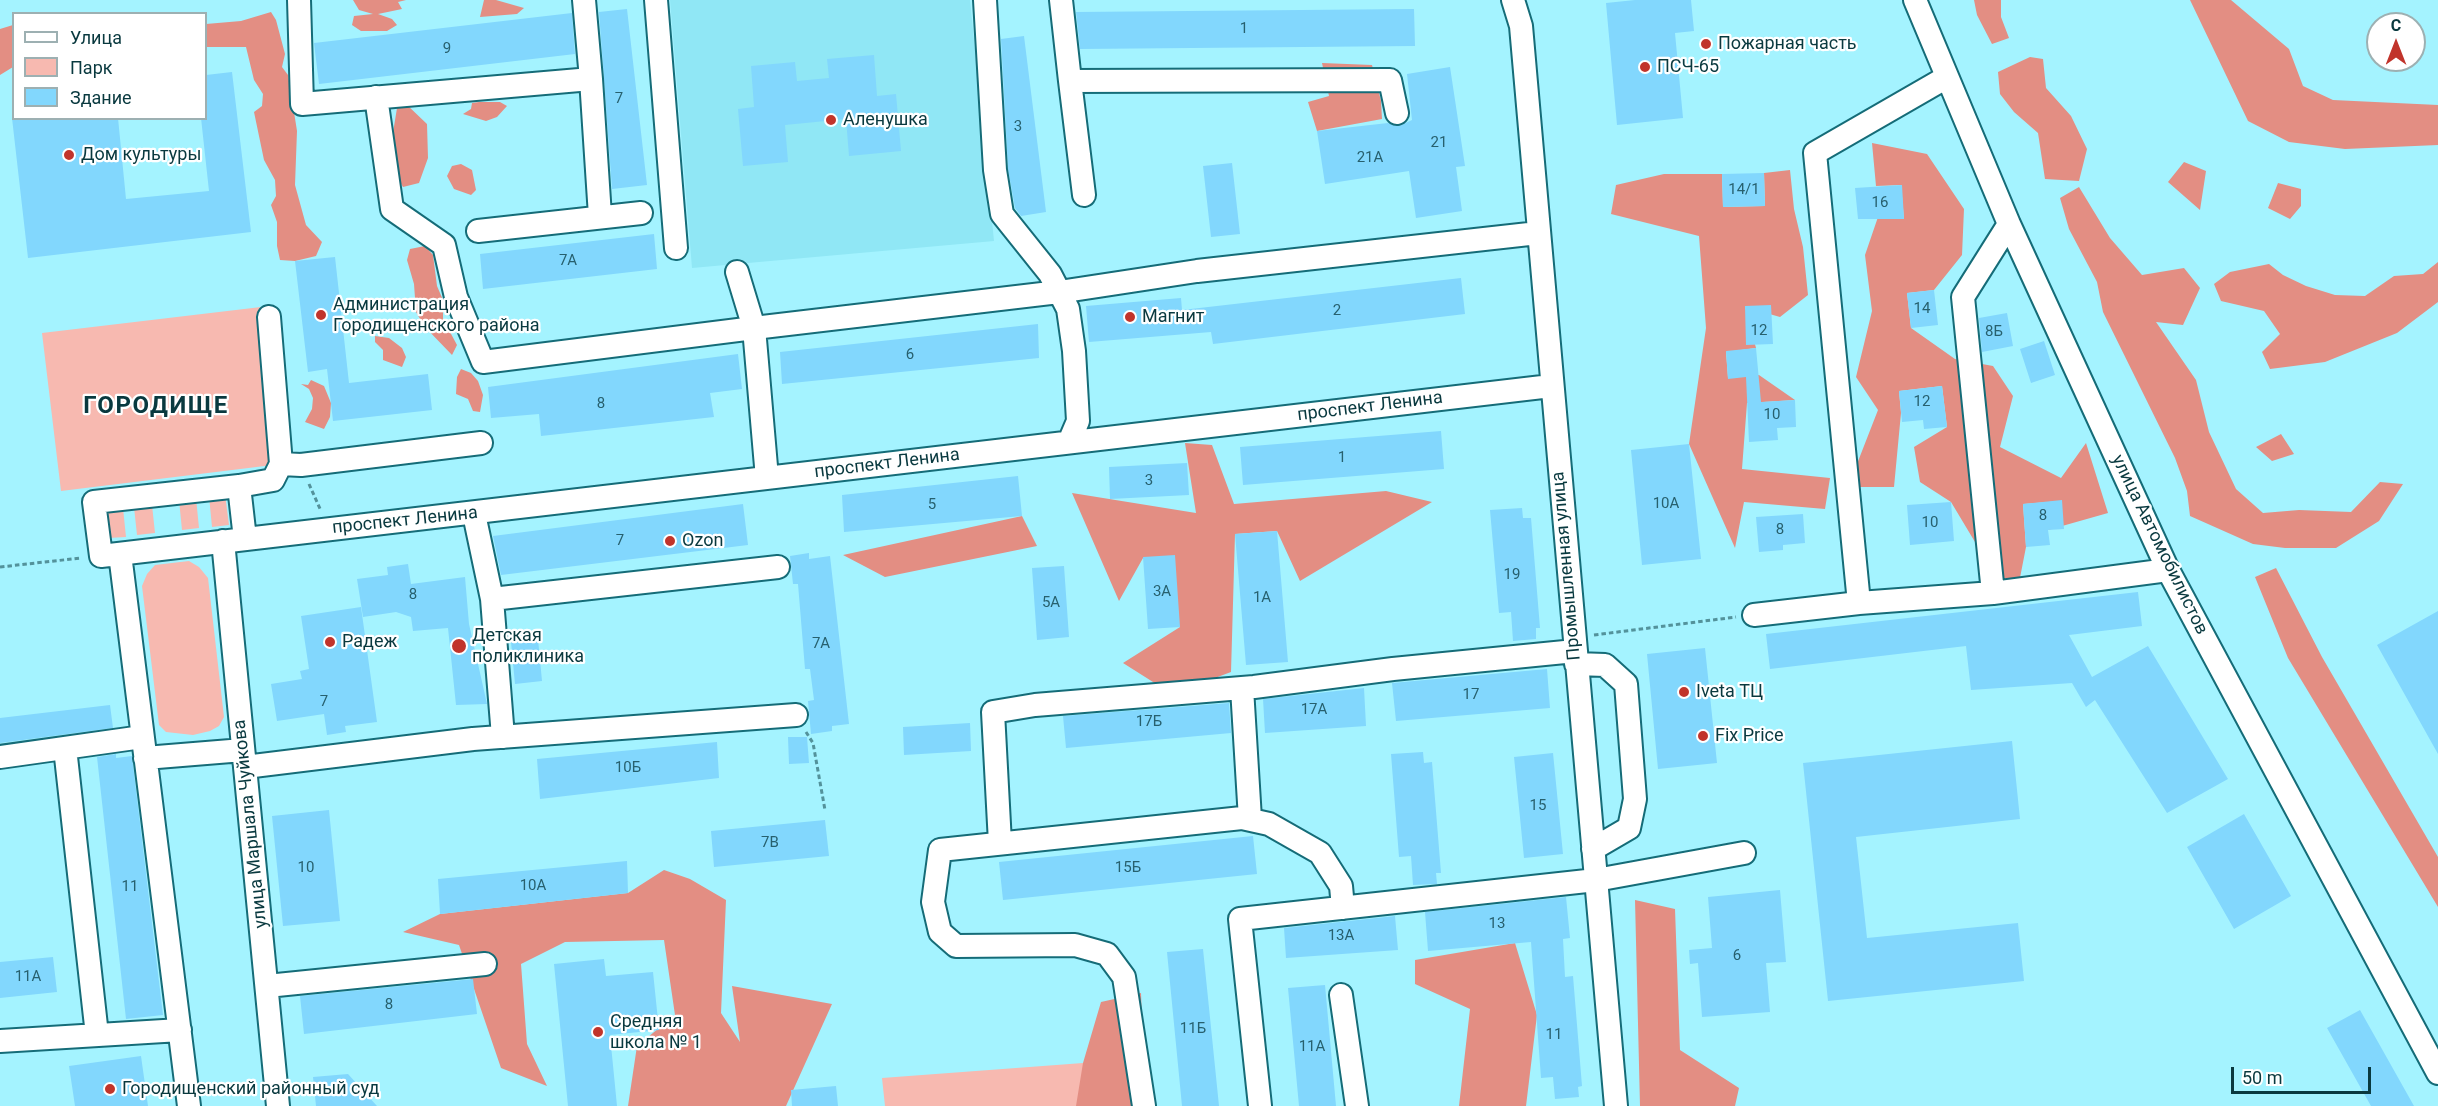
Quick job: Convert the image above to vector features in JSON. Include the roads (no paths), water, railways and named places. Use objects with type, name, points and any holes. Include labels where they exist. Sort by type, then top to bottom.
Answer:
[{"type":"street","points":[[299,0],[302,104],[591,79]]},
{"type":"street","points":[[584,0],[600,216]]},
{"type":"street","points":[[656,0],[676,248]]},
{"type":"street","points":[[985,0],[995,170],[1002,214],[1050,274],[1068,309],[1074,351],[1078,421],[1069,442]]},
{"type":"street","points":[[1061,0],[1084,195]]},
{"type":"street","name":"Промышленная улица","points":[[1513,0],[1521,26],[1616,1106]]},
{"type":"street","name":"Промышленная улица","points":[[1521,26],[1527,0]]},
{"type":"street","name":"улица Автомобилистов","points":[[1915,0],[2009,224],[2168,570],[2438,1073]]},
{"type":"street","points":[[1859,603],[1815,153],[1947,77]]},
{"type":"street","points":[[1070,81],[1390,80],[1396,113]]},
{"type":"street","points":[[376,98],[392,209],[444,246],[456,297],[483,362],[1059,292],[1197,271],[1538,233]]},
{"type":"street","points":[[478,231],[641,213]]},
{"type":"street","points":[[1993,593],[1964,297],[2009,224]]},
{"type":"street","points":[[737,272],[754,328],[767,478]]},
{"type":"street","points":[[269,317],[291,464]]},
{"type":"street","name":"проспект Ленина","points":[[111,555],[1551,386]]},
{"type":"street","points":[[189,1106],[144,748],[111,555],[94,502],[239,486],[273,480],[291,464],[481,443]]},
{"type":"street","name":"улица Маршала Чуйкова","points":[[239,486],[234,540],[244,758],[278,1106]]},
{"type":"street","points":[[474,514],[492,598],[503,737]]},
{"type":"street","points":[[492,598],[778,567]]},
{"type":"street","points":[[1754,615],[1859,603],[1993,593],[2168,570]]},
{"type":"street","points":[[1000,843],[993,712],[1035,705],[1242,688],[1393,669],[1575,651],[1605,666],[1626,684],[1635,800],[1629,828],[1593,849]]},
{"type":"street","points":[[1242,688],[1250,819]]},
{"type":"street","points":[[0,757],[65,748],[144,748],[244,758],[796,715]]},
{"type":"street","points":[[65,748],[97,1035]]},
{"type":"street","points":[[1144,1106],[1124,977],[1107,954],[1075,945],[956,946],[940,932],[933,902],[940,850],[1250,819],[1269,824],[1320,853],[1341,886],[1343,908]]},
{"type":"street","points":[[1260,1106],[1240,919],[1596,880],[1744,853]]},
{"type":"street","points":[[267,986],[485,964]]},
{"type":"street","points":[[1341,994],[1357,1106]]},
{"type":"street","points":[[0,1041],[180,1030]]},
{"type":"place","name":"Пожарная часть","points":[[1706,44]]},
{"type":"place","name":"ПСЧ-65","points":[[1645,67]]},
{"type":"place","name":"Аленушка","points":[[831,120]]},
{"type":"place","name":"Дом культуры","points":[[69,155]]},
{"type":"place","name":"Администрация Городищенского района","points":[[321,315]]},
{"type":"place","name":"Магнит","points":[[1130,317]]},
{"type":"place","name":"Ozon","points":[[670,541]]},
{"type":"place","name":"Радеж","points":[[330,642]]},
{"type":"place","name":"Детская поликлиника","points":[[459,646]]},
{"type":"place","name":"Iveta ТЦ","points":[[1684,692]]},
{"type":"place","name":"Fix Price","points":[[1703,736]]},
{"type":"place","name":"Средняя школа № 1","points":[[598,1032]]},
{"type":"place","name":"Городищенский районный суд","points":[[110,1089]]},
{"type":"district","name":"ГОРОДИЩЕ","points":[[156,407]]}]
